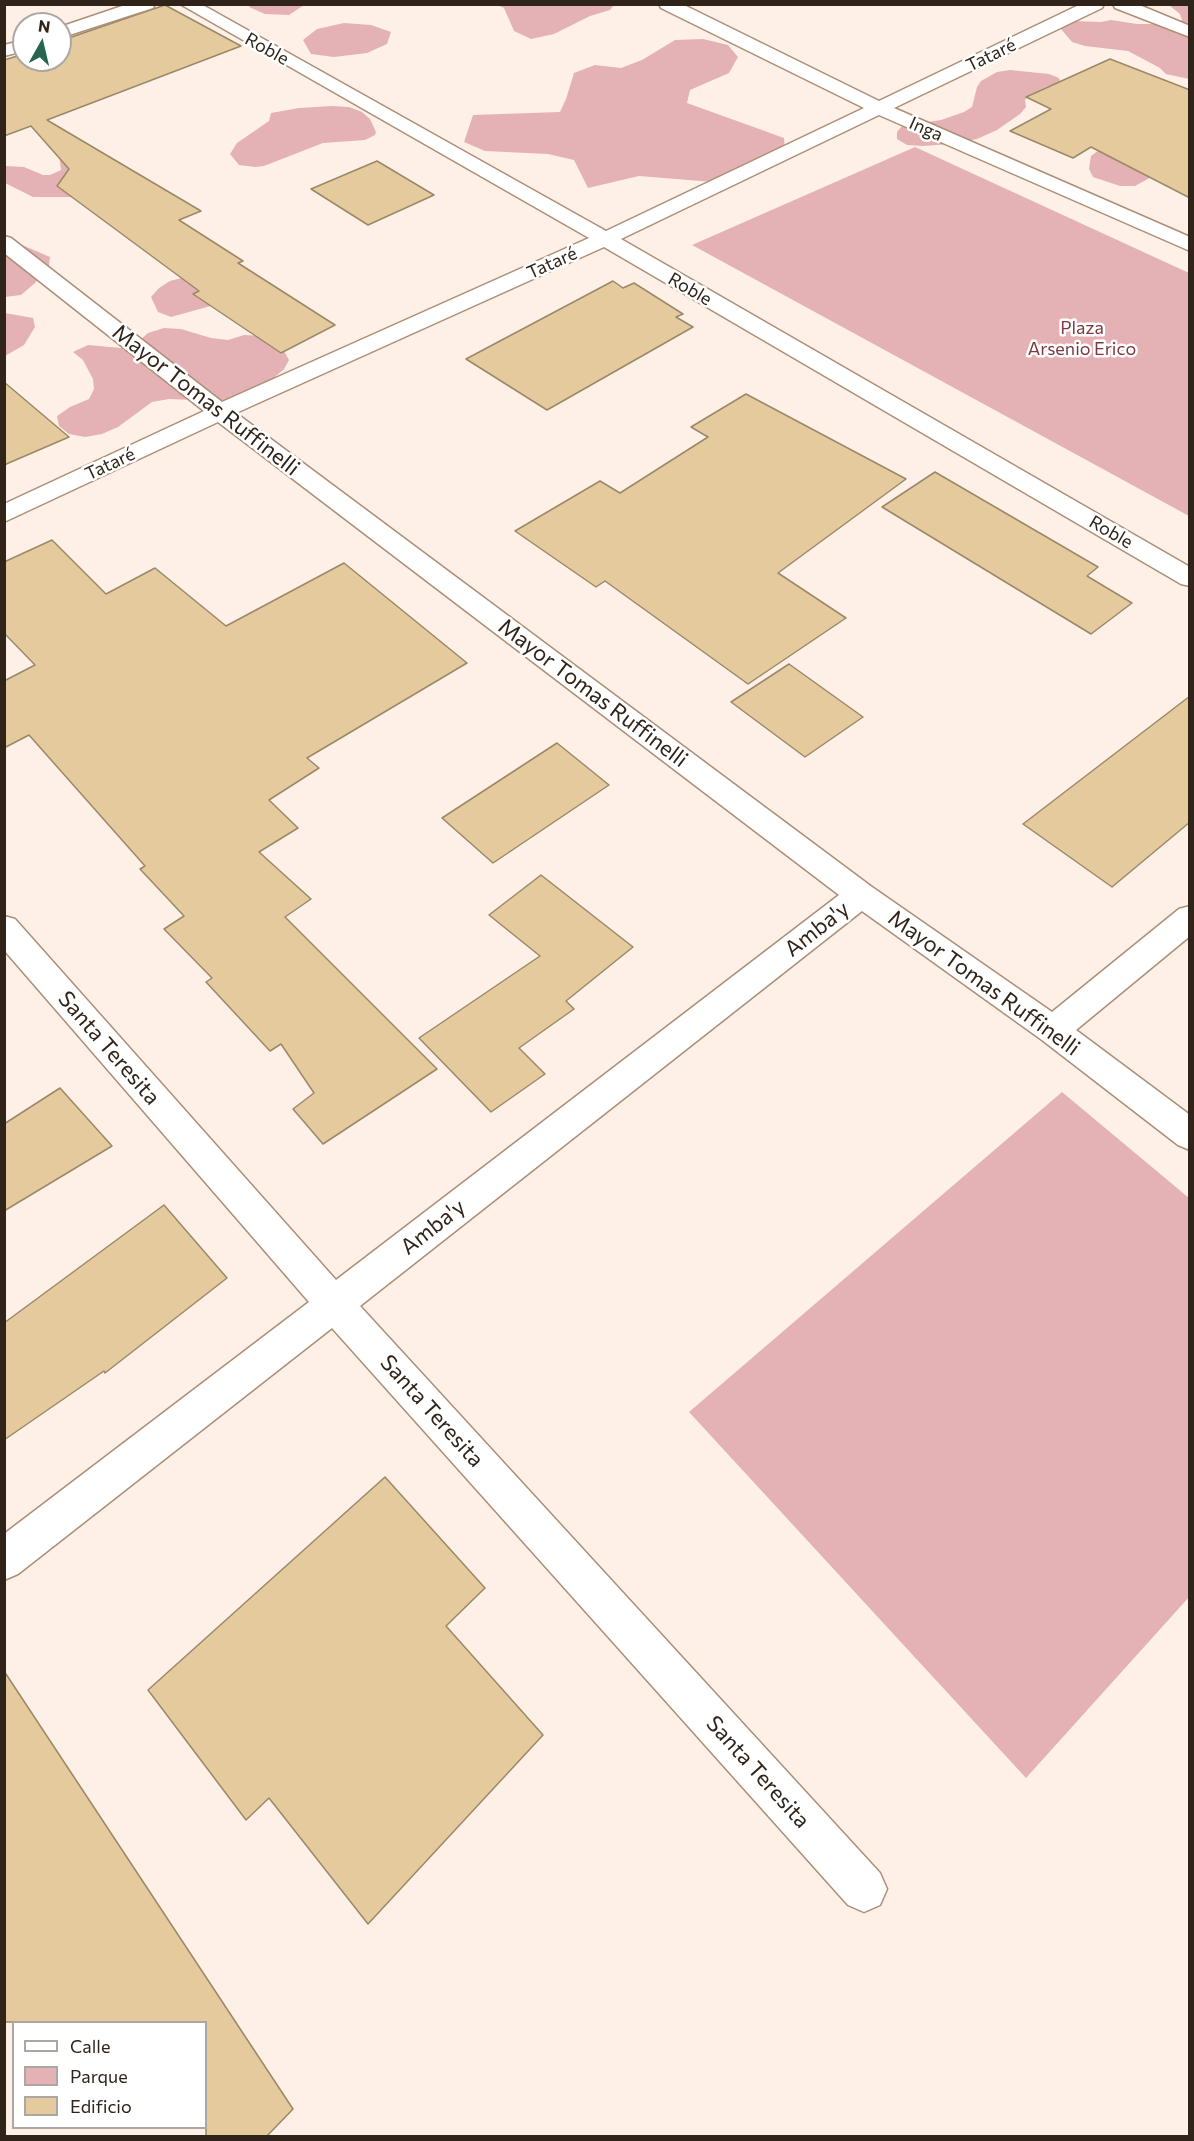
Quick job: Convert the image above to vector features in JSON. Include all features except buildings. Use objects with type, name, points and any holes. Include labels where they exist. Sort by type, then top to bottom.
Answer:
[{"type":"street","points":[[72,29],[147,4]]},
{"type":"street","name":"Roble","points":[[188,4],[605,239],[1190,578]]},
{"type":"street","name":"Inga","points":[[667,4],[879,108],[1190,245]]},
{"type":"street","name":"Tataré","points":[[4,514],[220,412],[605,239],[1096,4]]},
{"type":"street","points":[[1121,4],[1190,32]]},
{"type":"street","name":"Mayor Tomas Ruffinelli","points":[[4,242],[220,412],[861,895],[1053,1030],[1190,1135]]},
{"type":"street","name":"Amba'y","points":[[4,1560],[861,895]]},
{"type":"street","points":[[1053,1030],[1190,918]]},
{"type":"street","name":"Santa Teresita","points":[[4,928],[334,1304],[864,1889]]},
{"type":"green space","points":[[251,4],[304,5],[289,15],[265,14],[249,7]]},
{"type":"green space","points":[[614,4],[610,10],[590,16],[554,34],[531,39],[514,31],[504,8],[497,5]]},
{"type":"green space","points":[[1169,5],[1189,5],[1189,79],[1166,74],[1160,68],[1128,51],[1085,46],[1072,42],[1061,29],[1063,24],[1074,21],[1111,20],[1137,24],[1175,24],[1182,20],[1180,14]]},
{"type":"green space","points":[[344,23],[371,25],[391,32],[387,44],[367,53],[334,57],[311,54],[303,40],[317,29]]},
{"type":"green space","points":[[703,39],[728,45],[738,57],[729,73],[690,90],[687,103],[784,138],[785,153],[774,165],[755,175],[726,183],[639,176],[588,188],[574,160],[548,154],[485,151],[464,142],[473,115],[560,112],[574,73],[595,65],[621,68],[642,60],[675,40]]},
{"type":"green space","points":[[1010,70],[1049,74],[1059,78],[1061,84],[1048,86],[1029,95],[1025,100],[1026,107],[1020,114],[997,130],[977,139],[923,146],[907,145],[897,139],[897,132],[902,126],[941,120],[964,112],[972,107],[977,87],[981,81],[997,72]]},
{"type":"green space","points":[[332,106],[349,107],[362,112],[370,119],[376,132],[375,135],[365,140],[323,143],[264,166],[239,165],[230,154],[237,143],[269,121],[271,113]]},
{"type":"green space","name":"Plaza Arsenio Erico","points":[[915,147],[1189,273],[1189,516],[692,245]]},
{"type":"green space","points":[[1099,150],[1153,176],[1135,186],[1120,186],[1093,177],[1089,169],[1091,156]]},
{"type":"green space","points":[[72,151],[75,197],[33,197],[5,183],[5,166],[24,167],[43,175],[50,175],[61,170],[59,155]]},
{"type":"green space","points":[[22,245],[50,257],[49,265],[35,283],[21,295],[5,297],[5,249]]},
{"type":"green space","points":[[201,273],[214,305],[171,317],[158,312],[151,297],[159,288],[170,281]]},
{"type":"green space","points":[[5,313],[33,318],[35,327],[24,345],[5,356]]},
{"type":"green space","points":[[164,328],[181,329],[211,338],[228,340],[244,335],[262,336],[284,351],[289,360],[284,369],[254,395],[219,401],[169,399],[152,402],[118,427],[102,434],[85,437],[69,434],[59,426],[57,416],[70,407],[89,399],[94,389],[93,379],[83,360],[73,352],[88,345],[121,348],[138,342],[148,333]]},
{"type":"green space","points":[[1062,1092],[1189,1198],[1190,1596],[1026,1778],[689,1412]]}]
